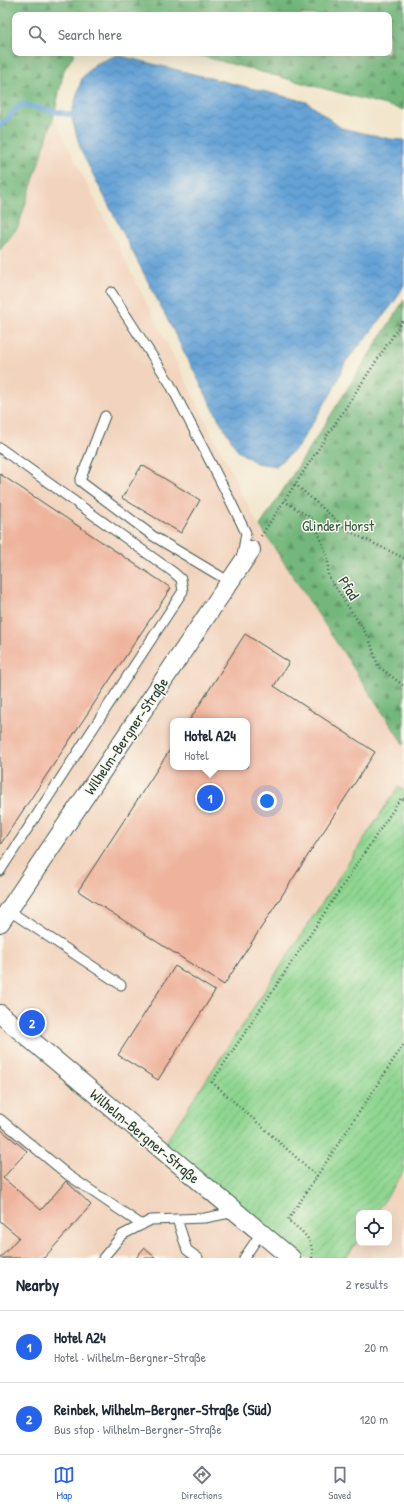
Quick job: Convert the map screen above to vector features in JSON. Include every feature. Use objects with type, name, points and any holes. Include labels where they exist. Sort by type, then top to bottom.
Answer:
[{"type":"street","name":"Wilhelm-Bergner-Straße","points":[[4,917],[251,550]]},
{"type":"street","name":"Wilhelm-Bergner-Straße","points":[[0,1014],[291,1258]]},
{"type":"lane","points":[[111,292],[169,382],[246,533],[240,567]]},
{"type":"lane","points":[[105,416],[80,481],[153,536],[230,582]]},
{"type":"lane","points":[[0,448],[173,572],[181,579],[183,591],[0,871]]},
{"type":"lane","points":[[4,917],[120,985]]},
{"type":"lane","points":[[0,1119],[68,1175],[142,1225]]},
{"type":"lane","points":[[103,1258],[122,1235],[151,1220],[205,1218],[235,1212]]},
{"type":"lane","points":[[177,1219],[187,1250],[198,1258]]},
{"type":"lane","points":[[244,1258],[261,1233]]},
{"type":"path","points":[[251,550],[404,319]]},
{"type":"path","points":[[295,484],[350,532],[404,558]]},
{"type":"path","name":"Pfad","points":[[284,501],[313,519],[328,558],[328,576],[369,638],[378,666],[404,686]]},
{"type":"path","points":[[317,1176],[212,1082],[401,798],[404,800]]},
{"type":"path","points":[[312,1258],[313,1252],[306,1234],[288,1220],[404,1044]]},
{"type":"shaded area","points":[[54,118],[259,527],[404,745],[404,1258],[0,1258],[0,250],[18,227]]},
{"type":"green space","points":[[0,0],[404,0],[404,110],[201,56],[392,56],[392,12],[12,12],[12,56],[73,56],[64,70],[54,116],[18,227],[0,250]]},
{"type":"green space","name":"Glinder Horst","points":[[404,300],[404,745],[260,526]]},
{"type":"green space","points":[[398,787],[404,790],[404,1171],[378,1210],[356,1210],[356,1243],[346,1258],[291,1258],[161,1149]]},
{"type":"water","points":[[115,56],[121,56],[307,102],[341,128],[390,139],[404,140],[404,285],[395,301],[346,361],[332,392],[297,448],[276,466],[256,463],[238,451],[217,416],[81,151],[71,115],[82,78],[95,64]]},
{"type":"building","points":[[142,465],[200,500],[181,533],[122,498]]},
{"type":"building","points":[[0,474],[171,588],[0,845]]},
{"type":"building","points":[[245,634],[289,662],[274,686],[375,752],[224,985],[78,891],[170,750],[170,770],[250,770],[250,718],[191,718]]},
{"type":"building","points":[[175,966],[215,991],[158,1080],[118,1055]]},
{"type":"building","points":[[0,1129],[27,1151],[3,1178],[41,1210],[66,1181],[91,1205],[44,1258],[0,1258],[19,1237],[0,1221]]},
{"type":"building","points":[[144,1248],[156,1258],[136,1258]]},
{"type":"waterway","points":[[0,126],[21,104],[71,115]]},
{"type":"place","name":"Hotel A24","points":[[210,798]]},
{"type":"place","name":"Reinbek, Wilhelm-Bergner-Straße (Süd)","points":[[32,1023]]}]
